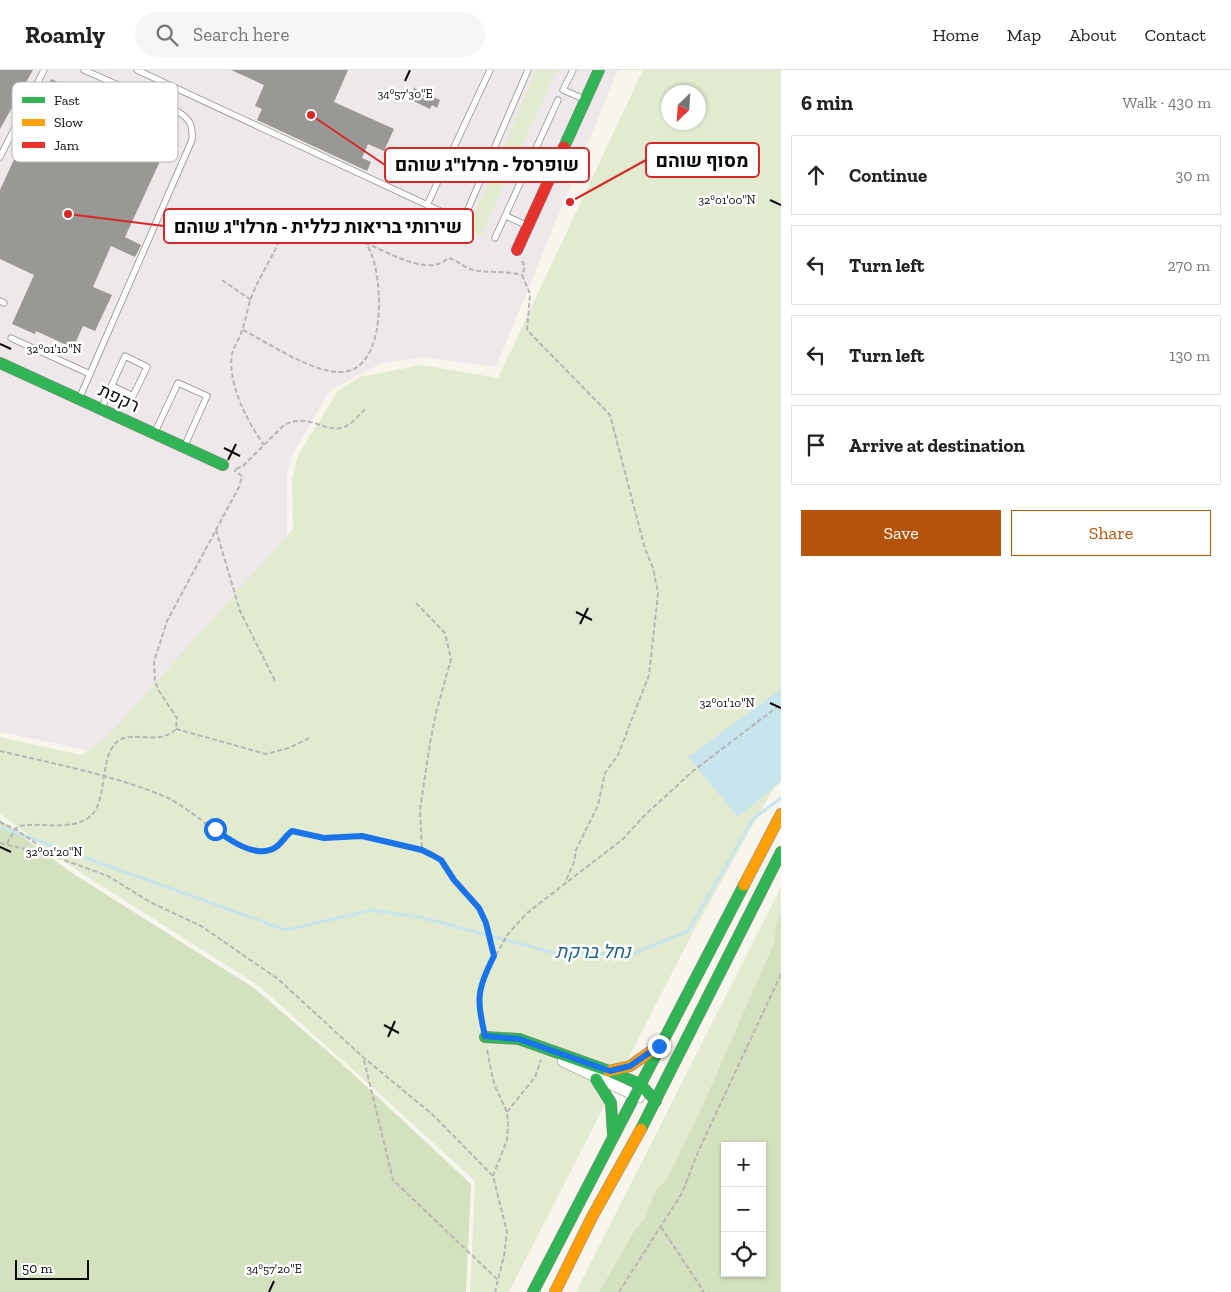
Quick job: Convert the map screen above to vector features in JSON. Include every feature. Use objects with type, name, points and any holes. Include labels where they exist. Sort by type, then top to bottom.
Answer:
[{"type":"main road","points":[[517,250],[599,70]]},
{"type":"main road","name":"רקפת","points":[[0,363],[229,468]]},
{"type":"main road","points":[[533,1292],[781,814]]},
{"type":"main road","points":[[555,1292],[592,1217],[656,1100],[781,852]]},
{"type":"main road","points":[[485,1036],[509,1037],[610,1071],[640,1084],[656,1100]]},
{"type":"main road","points":[[610,1071],[630,1066],[659,1046]]},
{"type":"main road","points":[[596,1078],[611,1103],[614,1136]]},
{"type":"street","points":[[531,1044],[634,1097],[656,1100]]},
{"type":"lane","points":[[38,82],[44,70]]},
{"type":"lane","points":[[84,70],[111,82]]},
{"type":"lane","points":[[137,70],[163,82]]},
{"type":"lane","points":[[427,205],[490,70]]},
{"type":"lane","points":[[178,89],[451,216],[462,216],[468,209],[528,70]]},
{"type":"lane","points":[[573,70],[563,90],[586,100]]},
{"type":"lane","points":[[496,238],[558,100]]},
{"type":"lane","points":[[79,399],[192,140],[193,129],[187,117],[178,112]]},
{"type":"lane","points":[[0,157],[12,133]]},
{"type":"lane","points":[[529,164],[552,174]]},
{"type":"lane","points":[[506,216],[528,226]]},
{"type":"lane","points":[[11,338],[90,374]]},
{"type":"lane","points":[[101,409],[125,356],[147,366],[133,396],[112,386]]},
{"type":"lane","points":[[154,434],[178,382],[207,396],[184,447]]},
{"type":"path","points":[[242,330],[320,368],[341,372],[355,367],[362,361],[374,342],[379,320],[376,270],[370,252],[354,230],[344,222],[320,210],[309,210],[290,224],[251,300],[232,355],[234,382],[249,424],[264,445]]},
{"type":"path","points":[[363,242],[422,266],[441,264],[448,258],[454,259],[469,269],[507,271],[522,275]]},
{"type":"path","points":[[517,250],[525,267],[522,275],[530,294],[527,330],[610,415],[645,549],[653,568],[658,593],[650,675],[618,755],[605,773],[598,805],[576,850],[574,862],[566,883]]},
{"type":"path","points":[[222,280],[251,300]]},
{"type":"path","points":[[229,468],[243,466],[284,425],[300,420],[336,428],[344,427],[365,409]]},
{"type":"path","points":[[176,729],[177,718],[158,691],[154,662],[167,621],[241,482],[242,476],[229,468]]},
{"type":"path","points":[[216,530],[240,611],[276,683]]},
{"type":"path","points":[[416,603],[445,633],[451,660],[436,713],[430,743],[420,810],[422,850]]},
{"type":"path","points":[[493,1176],[508,1140],[507,1112],[494,1084],[478,1002],[484,976],[494,956],[508,934],[527,913],[623,840],[646,814],[693,771],[781,704]]},
{"type":"path","points":[[7,844],[15,829],[27,825],[71,824],[88,818],[95,810],[110,754],[117,742],[124,738],[164,737],[176,729],[266,754],[289,748],[309,738]]},
{"type":"path","points":[[0,751],[104,776],[167,798],[186,807],[241,846],[257,850],[275,848],[292,831],[324,838],[362,836],[422,850],[441,860],[454,880],[474,902],[486,923],[494,956]]},
{"type":"path","points":[[0,822],[15,829],[56,857]]},
{"type":"path","points":[[0,843],[56,857],[108,876],[150,902],[201,926],[278,979],[364,1058],[432,1114],[493,1176],[507,1232],[499,1281],[495,1292]]},
{"type":"path","points":[[619,1292],[682,1193],[698,1152],[781,974]]},
{"type":"path","points":[[507,1112],[535,1077],[544,1051]]},
{"type":"path","points":[[364,1058],[393,1180],[499,1281]]},
{"type":"path","points":[[662,1227],[704,1292]]},
{"type":"shaded area","points":[[0,70],[618,70],[496,367],[423,357],[380,364],[330,390],[292,455],[287,473],[287,552],[103,753],[0,732]]},
{"type":"green space","points":[[536,70],[557,70],[481,236],[468,230]]},
{"type":"green space","points":[[643,70],[781,70],[781,775],[692,934],[509,1292],[470,1292],[475,1181],[259,986],[72,867],[0,814],[0,737],[81,755],[106,738],[293,529],[292,479],[298,455],[338,391],[360,377],[421,365],[498,378]]},
{"type":"green space","points":[[0,820],[72,873],[254,988],[340,1062],[471,1184],[466,1292],[0,1292]]},
{"type":"green space","points":[[781,887],[781,913],[776,924],[774,943],[700,1111],[667,1179],[655,1191],[646,1216],[633,1233],[599,1292],[576,1292]]},
{"type":"green space","points":[[781,913],[781,1292],[599,1292],[633,1233],[646,1216],[655,1191],[667,1179],[700,1111],[774,943],[776,924]]},
{"type":"water","points":[[781,689],[781,782],[738,817],[688,757]]},
{"type":"building","points":[[0,70],[33,70],[26,82],[12,82],[12,108],[0,129]]},
{"type":"building","points":[[231,70],[348,70],[334,102],[394,129],[384,151],[368,144],[362,158],[371,162],[367,171],[257,120],[262,109],[255,106],[264,85]]},
{"type":"building","points":[[414,88],[440,100],[437,108],[432,105],[430,109],[409,99]]},
{"type":"building","points":[[13,162],[160,162],[125,237],[141,245],[135,257],[111,246],[93,287],[112,295],[95,331],[83,326],[73,348],[36,331],[35,334],[12,324],[34,275],[0,259],[0,190]]},
{"type":"waterway","name":"נחל ברקת","points":[[0,827],[286,930],[372,910],[424,918],[558,954],[635,953],[688,931],[753,819],[781,798]]},
{"type":"traffic: fast","points":[[564,147],[599,70]]},
{"type":"traffic: fast","points":[[0,363],[223,465]]},
{"type":"traffic: fast","points":[[641,1129],[781,852]]},
{"type":"traffic: fast","points":[[533,1292],[744,885]]},
{"type":"traffic: fast","points":[[485,1037],[519,1039],[609,1071],[640,1084],[656,1101]]},
{"type":"traffic: fast","points":[[596,1079],[611,1103],[613,1135]]},
{"type":"traffic: slow","points":[[744,885],[781,814]]},
{"type":"traffic: slow","points":[[609,1071],[630,1066],[656,1048]]},
{"type":"traffic: slow","points":[[555,1292],[592,1217],[641,1129]]},
{"type":"traffic: jam","points":[[517,250],[564,147]]},
{"type":"place","name":"שופרסל - מרלו\"ג שוהם","points":[[311,115]]},
{"type":"place","name":"מסוף שוהם","points":[[570,202]]},
{"type":"place","name":"שירותי בריאות כללית - מרלו\"ג שוהם","points":[[68,214]]},
{"type":"route","points":[[215,829],[241,846],[257,850],[275,848],[292,831],[324,838],[362,836],[422,850],[441,860],[458,885],[469,894],[479,908],[486,923],[494,956],[484,976],[478,1002],[485,1036],[519,1039],[610,1071],[630,1066],[659,1046]]}]
